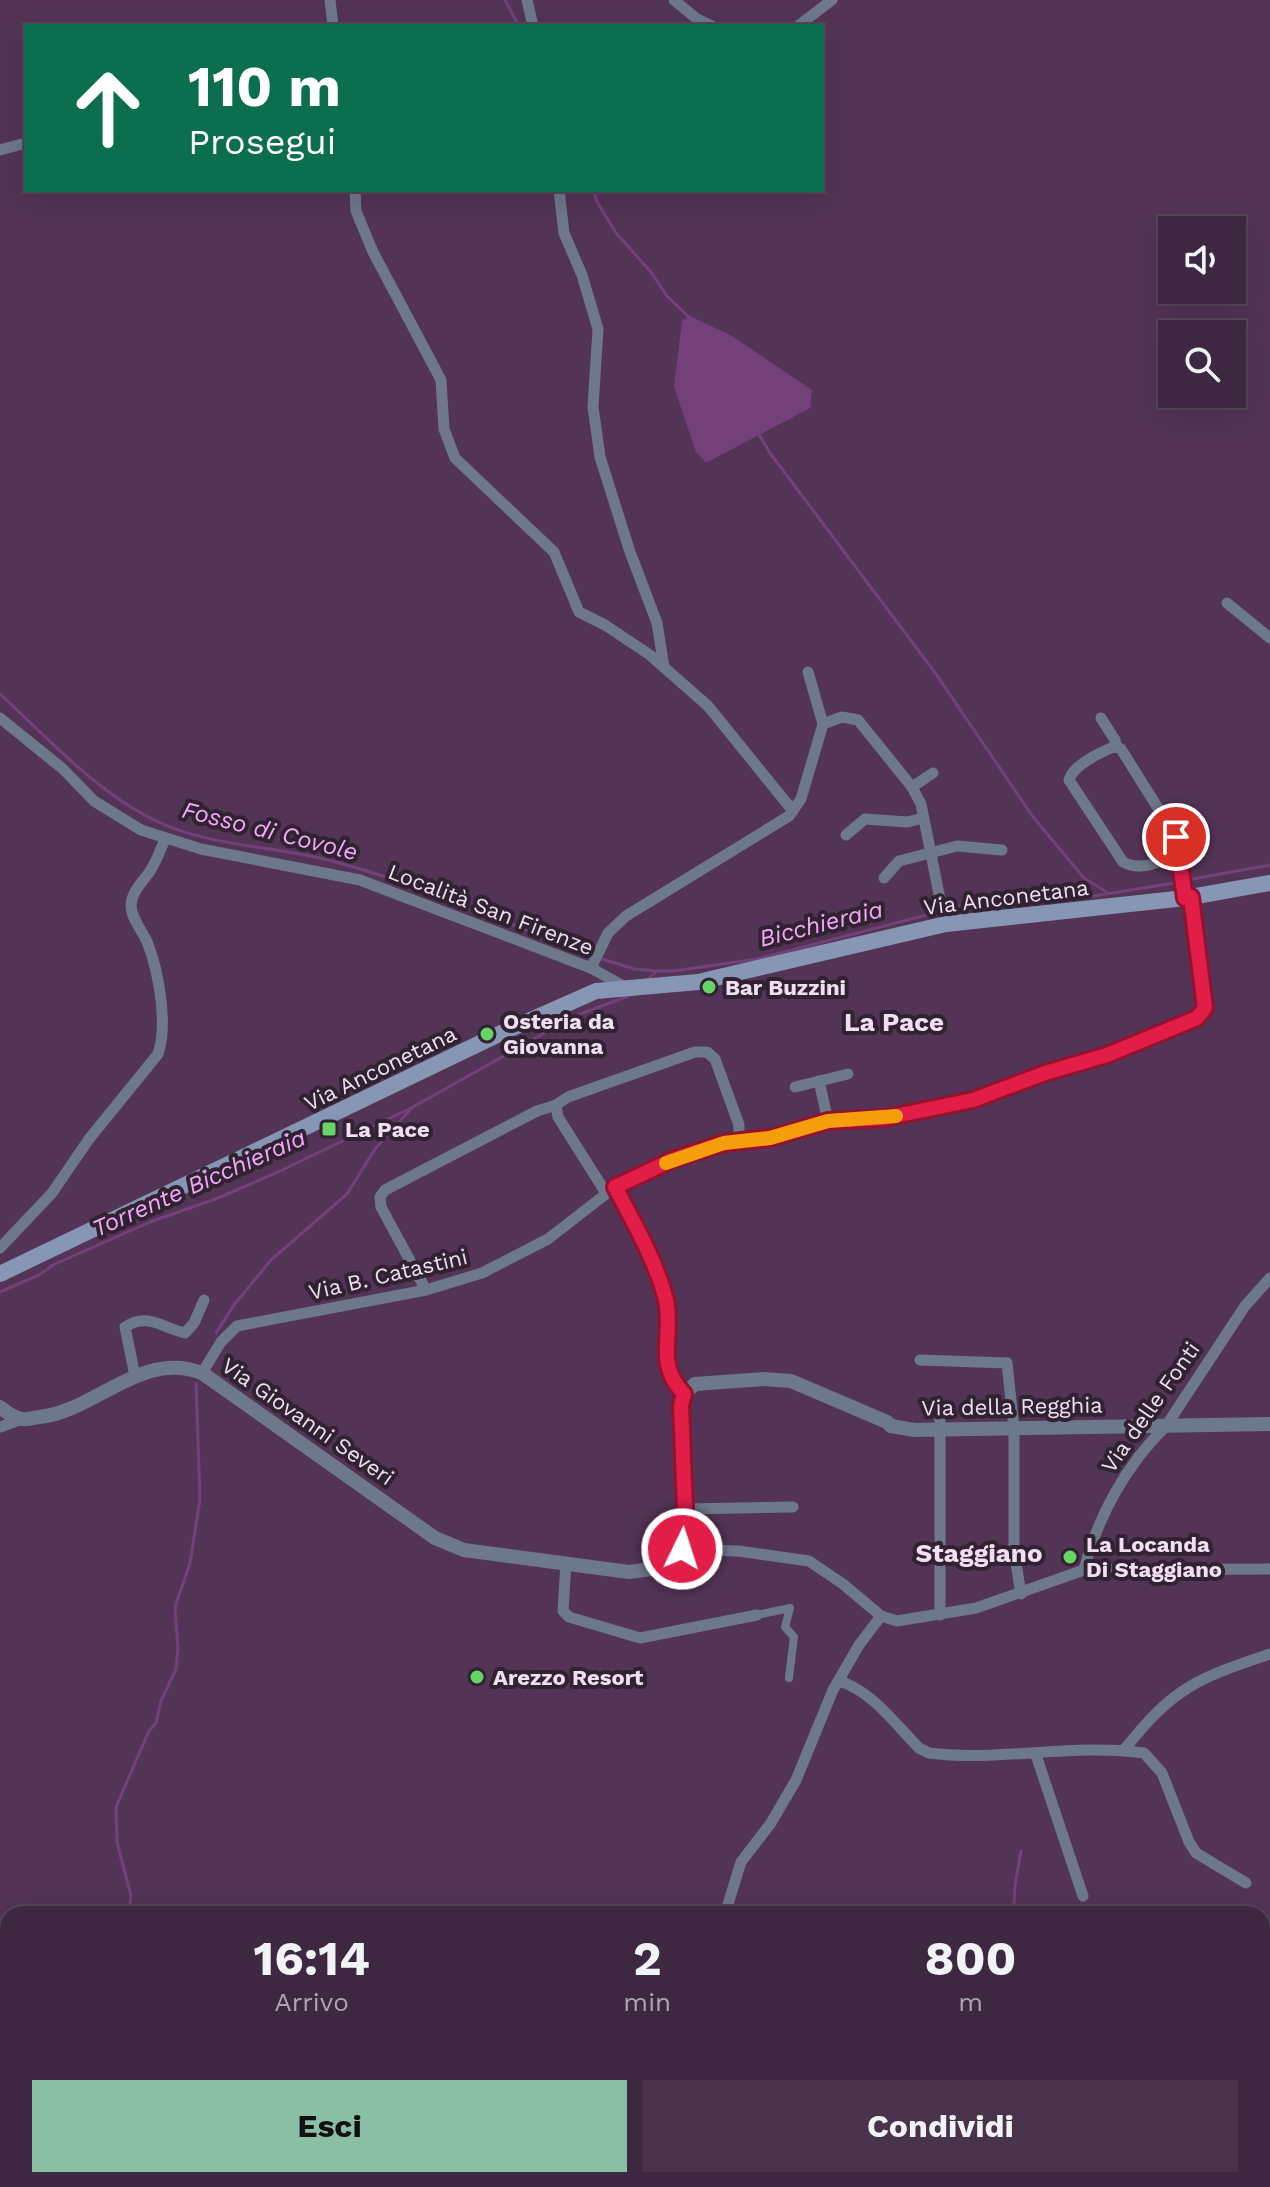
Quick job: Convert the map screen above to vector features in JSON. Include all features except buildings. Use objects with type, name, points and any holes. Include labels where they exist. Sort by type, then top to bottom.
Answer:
[{"type":"main road","name":"Via Anconetana","points":[[0,1274],[584,996],[610,988],[653,988],[698,982],[945,924],[1270,883]]},
{"type":"street","points":[[330,0],[333,24]]},
{"type":"street","points":[[527,0],[533,24]]},
{"type":"street","points":[[674,0],[708,24]]},
{"type":"street","points":[[801,24],[832,0]]},
{"type":"street","points":[[0,150],[24,144]]},
{"type":"street","points":[[355,192],[356,211],[373,252],[441,380],[444,429],[455,458],[554,552],[579,612],[605,625],[664,667],[708,706],[793,811]]},
{"type":"street","points":[[559,192],[564,233],[582,275],[598,329],[593,407],[600,457],[630,552],[657,623],[664,667]]},
{"type":"street","points":[[1227,603],[1270,638]]},
{"type":"street","points":[[592,965],[608,933],[626,916],[781,822],[793,811],[801,799],[823,724],[808,672]]},
{"type":"street","points":[[823,724],[842,717],[858,720],[912,787],[921,804],[945,924]]},
{"type":"street","name":"Località San Firenze","points":[[0,718],[63,769],[109,812],[141,830],[165,839],[360,880],[592,965],[625,987]]},
{"type":"street","name":"Via B. Catastini","points":[[202,1373],[221,1342],[237,1326],[426,1290],[482,1273],[548,1239],[611,1190],[672,1160],[739,1140],[770,1138],[828,1121],[885,1118],[973,1100],[1045,1073],[1107,1055],[1197,1018],[1205,1008],[1176,837],[1101,718]]},
{"type":"street","points":[[1116,746],[1073,771],[1069,780],[1123,862],[1128,865],[1163,861],[1177,848]]},
{"type":"street","points":[[912,787],[933,773]]},
{"type":"street","points":[[846,835],[865,819],[907,822],[923,818]]},
{"type":"street","points":[[0,1248],[52,1193],[89,1139],[158,1054],[163,1041],[158,980],[148,943],[132,914],[131,903],[135,891],[153,867],[165,839]]},
{"type":"street","points":[[884,878],[899,861],[957,846],[1002,850]]},
{"type":"street","points":[[426,1290],[381,1207],[382,1193],[537,1111],[610,1081],[695,1052],[707,1052],[715,1059],[720,1072],[739,1125],[739,1140]]},
{"type":"street","points":[[795,1087],[848,1074]]},
{"type":"street","points":[[819,1081],[828,1121]]},
{"type":"street","points":[[556,1105],[558,1117],[637,1228],[666,1300],[665,1350],[668,1370],[684,1394],[681,1405],[685,1509],[682,1549],[738,1551],[809,1561],[881,1616],[897,1621],[976,1608],[1084,1570],[1270,1569]]},
{"type":"street","name":"Via delle Fonti","points":[[1084,1570],[1110,1499],[1166,1426],[1245,1306],[1270,1278]]},
{"type":"street","points":[[135,1376],[125,1327],[136,1321],[154,1320],[185,1333],[194,1323],[204,1300]]},
{"type":"street","points":[[920,1360],[1007,1363],[1014,1429],[1014,1551],[1021,1594]]},
{"type":"street","name":"Via Giovanni Severi","points":[[22,1419],[51,1416],[135,1376],[177,1366],[202,1373],[435,1538],[464,1550],[642,1572],[682,1549]]},
{"type":"street","name":"Via della Regghia","points":[[684,1394],[695,1384],[705,1382],[791,1381],[891,1426],[1014,1429],[1270,1424]]},
{"type":"street","points":[[0,1407],[22,1419]]},
{"type":"street","points":[[0,1427],[22,1419]]},
{"type":"street","points":[[939,1425],[940,1615]]},
{"type":"street","points":[[685,1509],[793,1507]]},
{"type":"street","points":[[566,1563],[563,1611],[569,1617],[640,1638],[790,1608],[785,1627],[794,1637],[789,1678]]},
{"type":"street","points":[[727,1906],[741,1862],[771,1823],[796,1780],[839,1681],[859,1645],[881,1616]]},
{"type":"street","points":[[1124,1750],[1153,1714],[1188,1686],[1207,1675],[1270,1654]]},
{"type":"street","points":[[839,1681],[864,1694],[919,1748],[929,1753],[1036,1755],[1124,1750],[1144,1753],[1162,1773],[1196,1853],[1246,1883]]},
{"type":"street","points":[[1036,1755],[1083,1896]]},
{"type":"shaded area","points":[[692,317],[732,336],[812,390],[810,408],[706,463],[696,452],[674,387],[682,320]]},
{"type":"waterway","points":[[505,0],[518,24]]},
{"type":"waterway","points":[[594,192],[616,233],[651,272],[667,296],[691,319]]},
{"type":"waterway","points":[[758,433],[936,674],[1033,817],[1084,878],[1108,893]]},
{"type":"waterway","name":"Fosso di Covole","points":[[0,694],[92,779],[154,820],[198,836],[313,856],[369,872],[592,956]]},
{"type":"waterway","name":"Bicchieraia","points":[[1187,880],[1270,865]]},
{"type":"waterway","name":"Bicchieraia","points":[[648,979],[657,971],[757,959],[965,905],[1088,897],[1180,882]]},
{"type":"waterway","name":"Fosso di Covole","points":[[599,958],[634,969],[657,971]]},
{"type":"waterway","name":"Torrente Bicchieraia","points":[[0,1292],[150,1222],[278,1172],[413,1107],[575,1016],[631,995]]},
{"type":"waterway","points":[[216,1333],[234,1305],[271,1260],[347,1194],[375,1149],[410,1110]]},
{"type":"waterway","points":[[129,1906],[131,1896],[117,1842],[116,1807],[149,1731],[156,1723],[161,1701],[176,1669],[175,1607],[190,1563],[200,1499],[196,1383]]},
{"type":"waterway","points":[[1013,1906],[1021,1851]]},
{"type":"slow traffic","points":[[666,1163],[724,1143],[770,1138],[828,1121],[896,1116]]},
{"type":"place","name":"Bar Buzzini","points":[[709,987]]},
{"type":"place","name":"Osteria da Giovanna","points":[[487,1034]]},
{"type":"place","name":"La Pace","points":[[329,1129]]},
{"type":"place","name":"La Locanda Di Staggiano","points":[[1070,1557]]},
{"type":"place","name":"Arezzo Resort","points":[[477,1677]]},
{"type":"district","name":"La Pace","points":[[894,1022]]},
{"type":"district","name":"Staggiano","points":[[979,1553]]},
{"type":"route","points":[[682,1549],[685,1509],[681,1405],[684,1394],[668,1370],[665,1350],[666,1300],[637,1228],[615,1187],[672,1160],[724,1143],[770,1138],[828,1121],[885,1118],[973,1100],[1045,1073],[1107,1055],[1197,1018],[1205,1008],[1191,897],[1185,898],[1176,837]]}]
